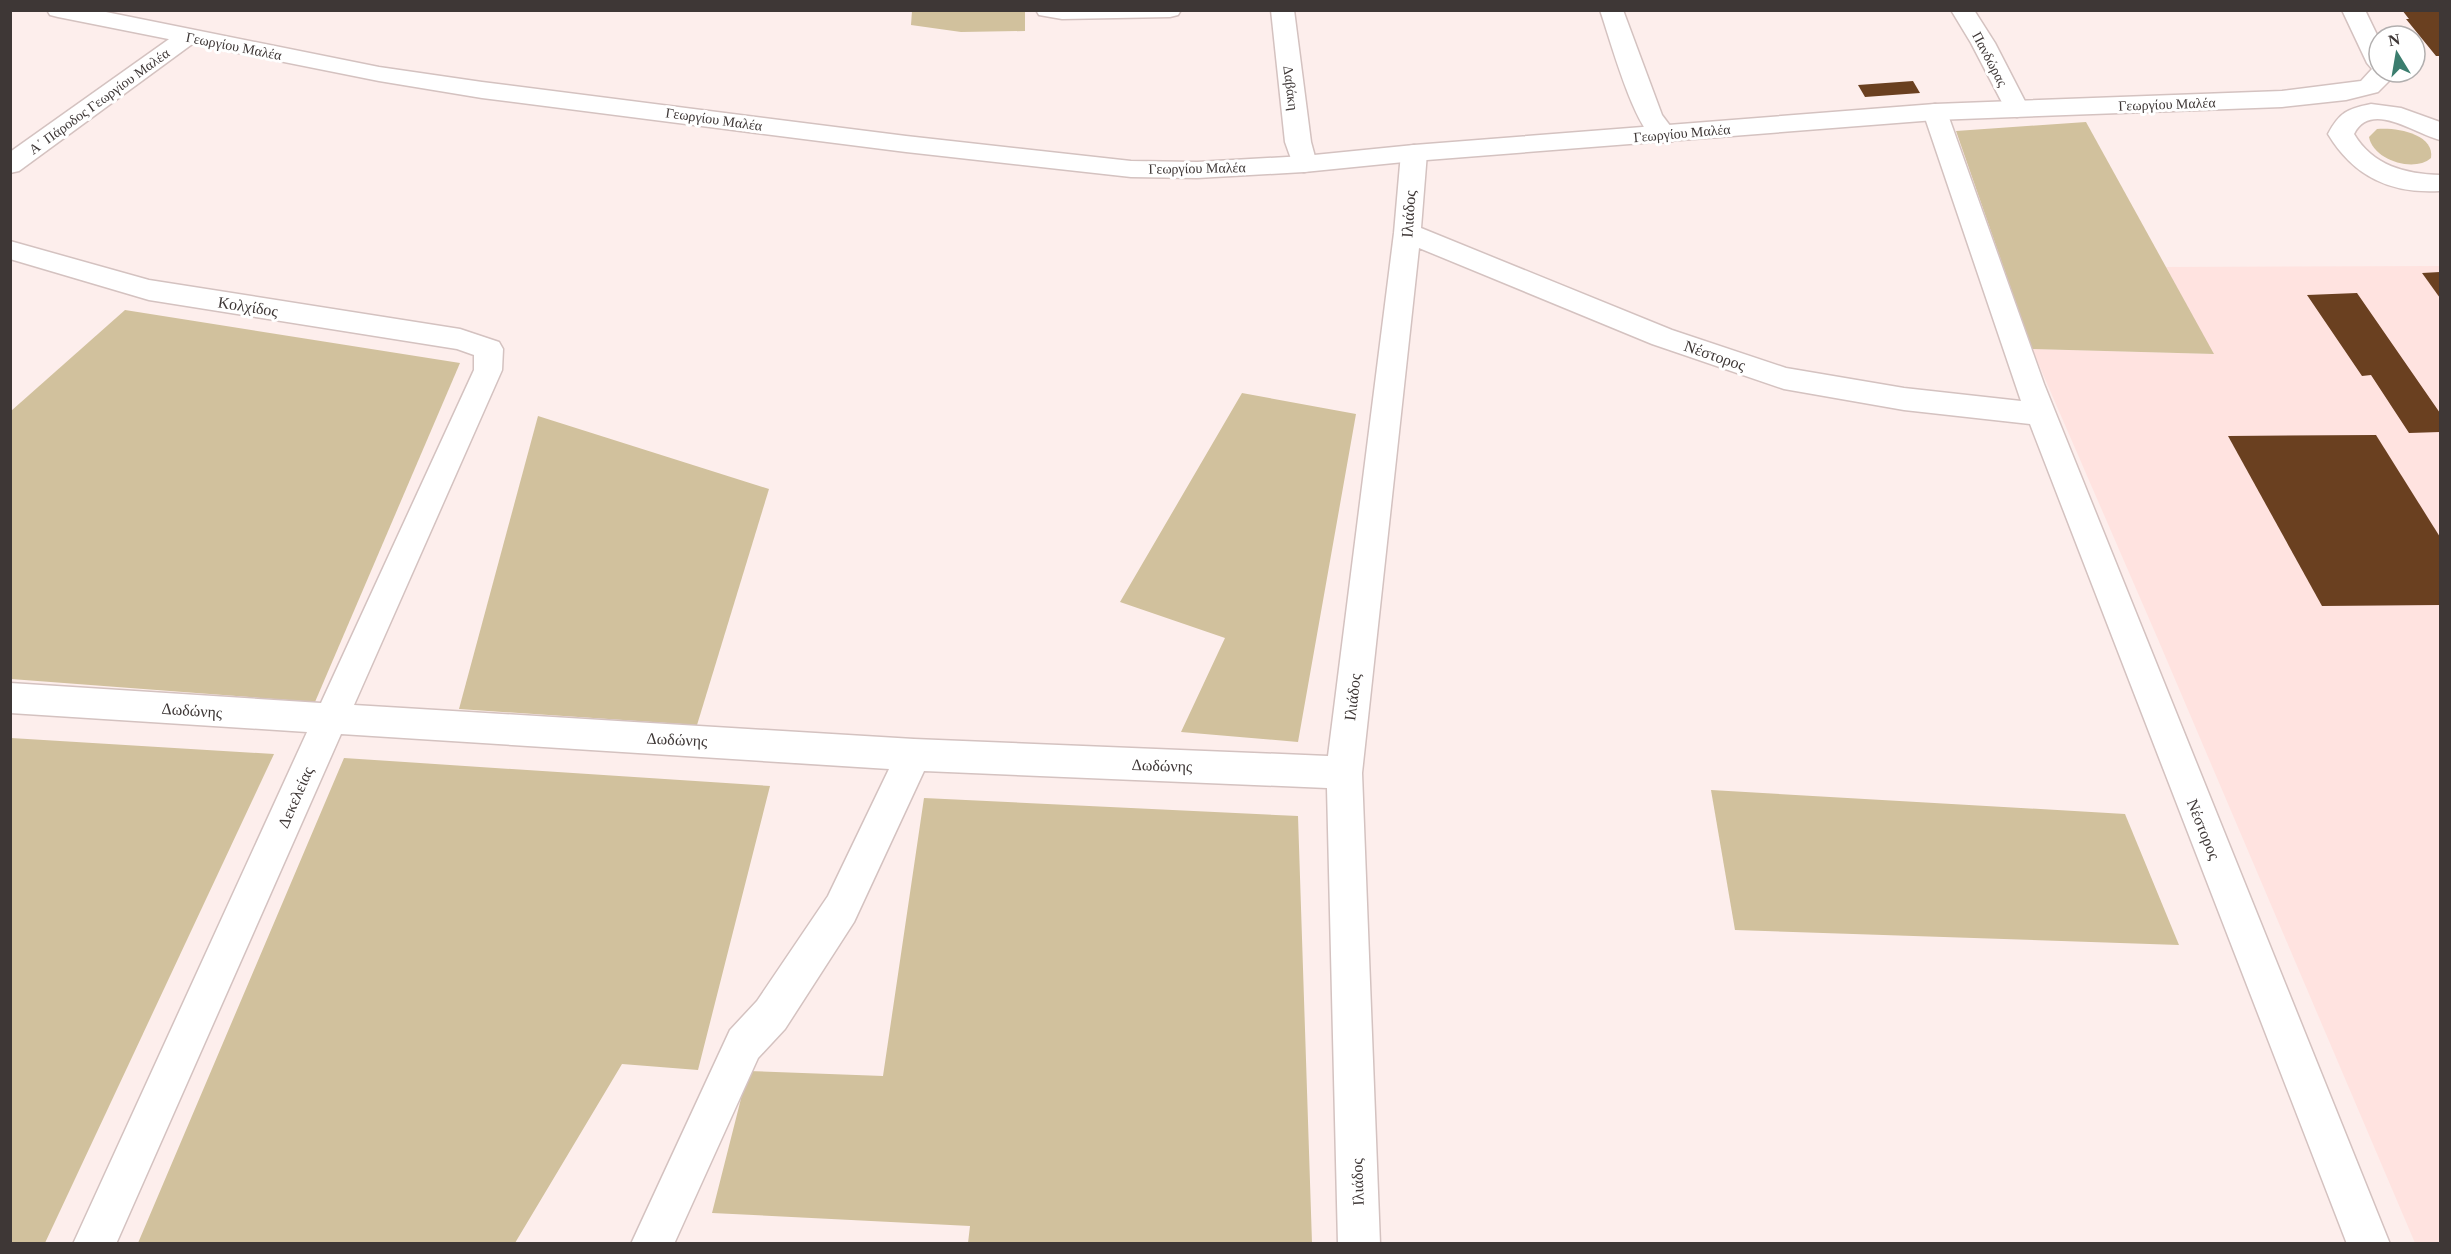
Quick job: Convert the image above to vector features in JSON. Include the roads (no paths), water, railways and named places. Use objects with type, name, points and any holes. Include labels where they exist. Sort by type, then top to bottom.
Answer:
[{"type":"street","name":"Γεωργίου Μαλέα","points":[[58,10],[380,74],[482,90],[1075,165],[1131,170],[1197,170],[1304,164],[1414,153],[1935,112],[2282,99],[2346,92],[2374,84]]},
{"type":"street","points":[[1047,11],[1170,10]]},
{"type":"street","name":"Δαβάκη","points":[[1282,10],[1298,142],[1304,164]]},
{"type":"street","points":[[1611,10],[1650,116],[1664,135]]},
{"type":"street","name":"Πανδώρας","points":[[1962,10],[1983,43],[2016,109]]},
{"type":"street","points":[[2353,10],[2367,39]]},
{"type":"street","name":"Α΄ Πάροδος Γεωργίου Μαλέα","points":[[10,165],[188,37]]},
{"type":"street","points":[[2329,124],[2346,92],[2396,114],[2417,120],[2440,132]]},
{"type":"street","points":[[2282,99],[2329,124],[2348,149],[2362,162],[2380,172],[2402,180],[2427,184],[2440,183]]},
{"type":"street","name":"Νέστορος","points":[[1935,112],[2040,414],[2369,1244]]},
{"type":"street","points":[[2329,124],[2353,116],[2376,112],[2396,114]]},
{"type":"street","name":"Ιλιάδος","points":[[1359,1244],[1344,773],[1407,233],[1414,153]]},
{"type":"street","name":"Νέστορος","points":[[1407,233],[1662,336],[1784,378],[1904,399],[2040,414]]},
{"type":"street","name":"Κολχίδος","points":[[10,250],[149,291],[460,339],[489,349]]},
{"type":"street","name":"Δεκελείας","points":[[94,1244],[488,370],[489,349]]},
{"type":"street","name":"Δωδώνης","points":[[10,698],[914,755],[1344,773]]},
{"type":"street","points":[[652,1244],[744,1044],[771,1014],[841,909],[914,755]]}]
